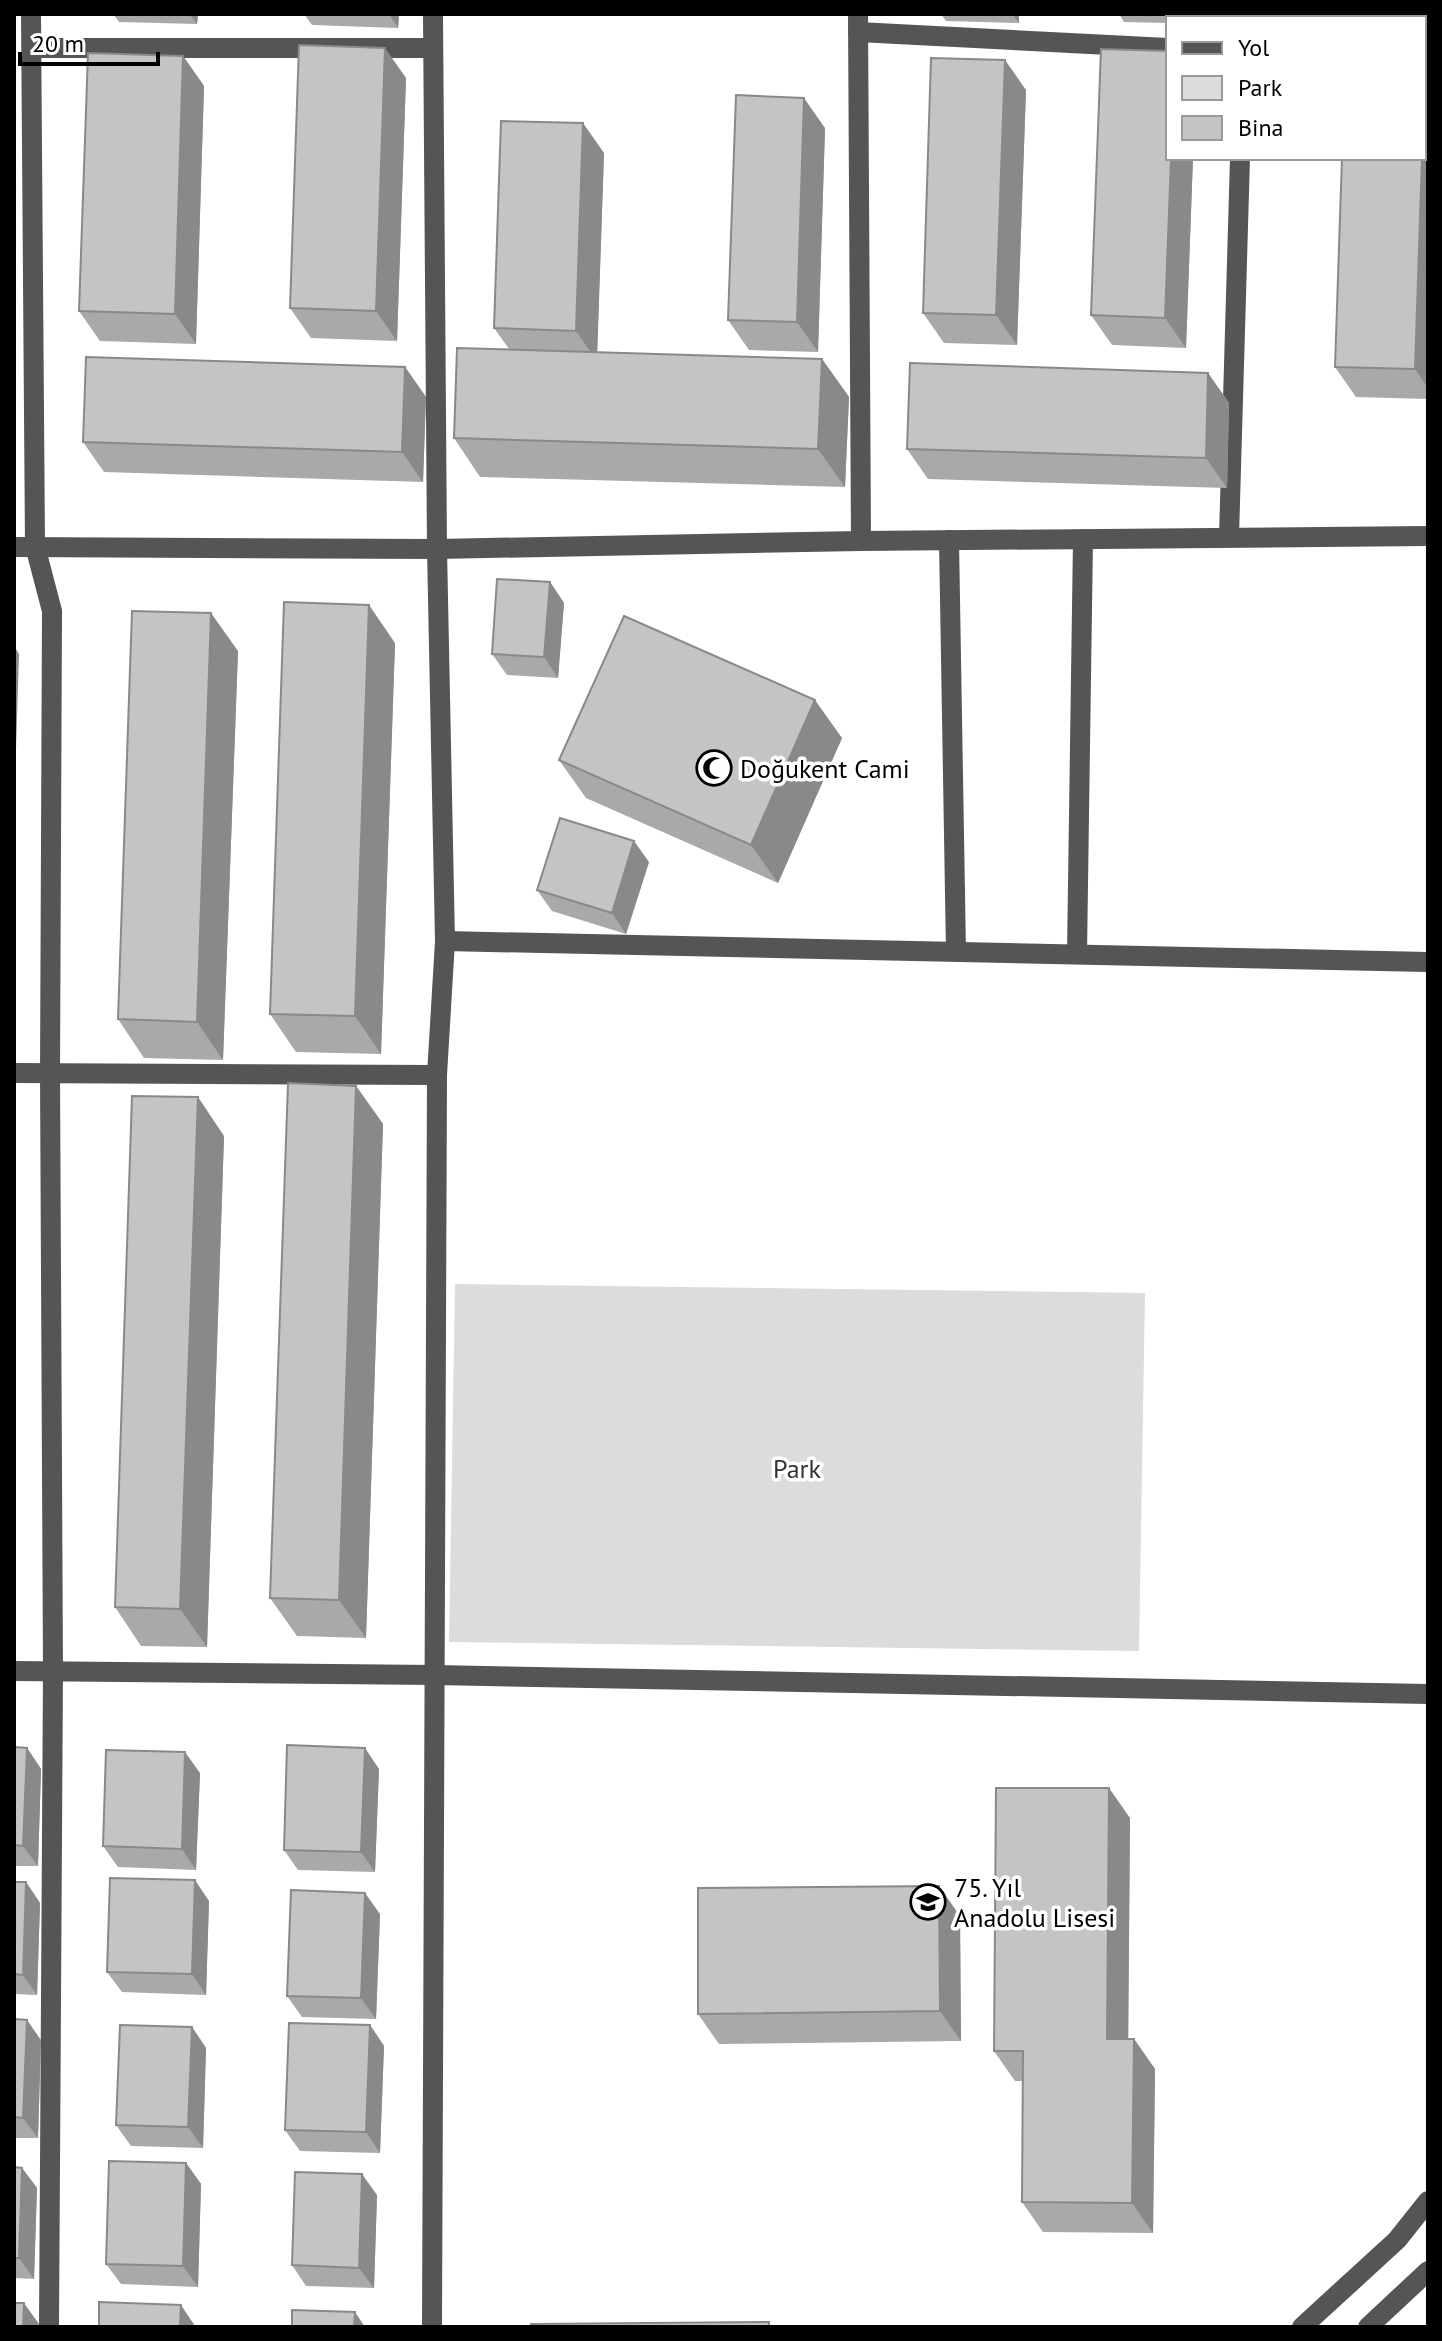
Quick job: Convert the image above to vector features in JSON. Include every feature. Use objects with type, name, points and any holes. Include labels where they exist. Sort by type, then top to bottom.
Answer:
[{"type":"street","points":[[31,14],[24,202],[24,547],[52,611],[50,1074],[53,1671],[49,2327]]},
{"type":"street","points":[[432,2327],[437,1075],[445,941],[437,549],[433,14]]},
{"type":"street","points":[[861,541],[858,23],[1166,48]]},
{"type":"street","points":[[32,48],[432,48]]},
{"type":"street","points":[[1229,537],[1240,160]]},
{"type":"street","points":[[24,547],[437,549],[861,541],[1428,536]]},
{"type":"street","points":[[1077,954],[1083,539]]},
{"type":"street","points":[[949,540],[956,952]]},
{"type":"street","points":[[445,941],[1428,962]]},
{"type":"street","points":[[14,1073],[437,1075]]},
{"type":"street","points":[[14,1671],[435,1675],[1428,1694]]},
{"type":"street","points":[[1302,2327],[1397,2240],[1428,2201]]},
{"type":"street","points":[[1368,2327],[1428,2271]]},
{"type":"green space","name":"Park","points":[[455,1284],[1145,1293],[1139,1651],[449,1642]]},
{"type":"building","points":[[299,45],[385,48],[376,311],[290,308]]},
{"type":"building","points":[[1101,49],[1166,51],[1166,160],[1171,160],[1165,318],[1091,315]]},
{"type":"building","points":[[88,53],[183,56],[175,314],[79,311]]},
{"type":"building","points":[[931,58],[1005,60],[996,315],[923,313]]},
{"type":"building","points":[[736,95],[804,98],[797,322],[728,320]]},
{"type":"building","points":[[501,121],[583,123],[576,331],[494,328]]},
{"type":"building","points":[[1342,160],[1422,160],[1415,369],[1335,367]]},
{"type":"building","points":[[457,348],[822,359],[818,449],[454,438]]},
{"type":"building","points":[[86,357],[405,367],[402,452],[83,442]]},
{"type":"building","points":[[910,363],[1208,373],[1206,458],[907,449]]},
{"type":"building","points":[[497,579],[550,582],[544,657],[492,654]]},
{"type":"building","points":[[284,602],[369,605],[355,1016],[270,1014]]},
{"type":"building","points":[[132,611],[211,613],[197,1022],[118,1019]]},
{"type":"building","name":"Doğukent Cami","points":[[624,616],[815,700],[751,845],[559,760]]},
{"type":"building","points":[[560,818],[634,841],[612,913],[537,890]]},
{"type":"building","points":[[288,1083],[356,1086],[339,1600],[270,1598]]},
{"type":"building","points":[[132,1096],[198,1097],[180,1609],[115,1607]]},
{"type":"building","points":[[287,1745],[365,1748],[361,1852],[284,1850]]},
{"type":"building","points":[[14,1747],[27,1748],[23,1846],[14,1845]]},
{"type":"building","points":[[106,1750],[185,1752],[182,1849],[103,1846]]},
{"type":"building","points":[[996,1788],[1109,1788],[1107,2039],[1134,2039],[1132,2203],[1022,2202],[1023,2051],[994,2051]]},
{"type":"building","points":[[110,1878],[195,1880],[192,1974],[107,1972]]},
{"type":"building","points":[[14,1882],[26,1882],[23,1975],[14,1974]]},
{"type":"building","points":[[939,1886],[940,2011],[698,2014],[698,1888]]},
{"type":"building","points":[[291,1890],[365,1893],[361,1998],[287,1996]]},
{"type":"building","points":[[14,2019],[27,2020],[23,2118],[14,2117]]},
{"type":"building","points":[[289,2023],[370,2025],[366,2132],[285,2130]]},
{"type":"building","points":[[120,2025],[192,2027],[188,2127],[116,2125]]},
{"type":"building","points":[[109,2161],[186,2163],[183,2266],[106,2264]]},
{"type":"building","points":[[14,2167],[22,2168],[19,2258],[14,2258]]},
{"type":"building","points":[[295,2172],[362,2174],[359,2268],[292,2265]]},
{"type":"building","points":[[99,2302],[181,2305],[180,2327],[99,2327]]},
{"type":"building","points":[[14,2303],[24,2303],[23,2327],[14,2327]]},
{"type":"building","points":[[292,2310],[355,2312],[354,2327],[292,2327]]},
{"type":"building","points":[[769,2322],[769,2327],[531,2327],[531,2324]]},
{"type":"place","name":"Doğukent Cami","points":[[714,768]]},
{"type":"place","name":"75. Yıl Anadolu Lisesi","points":[[928,1902]]}]
